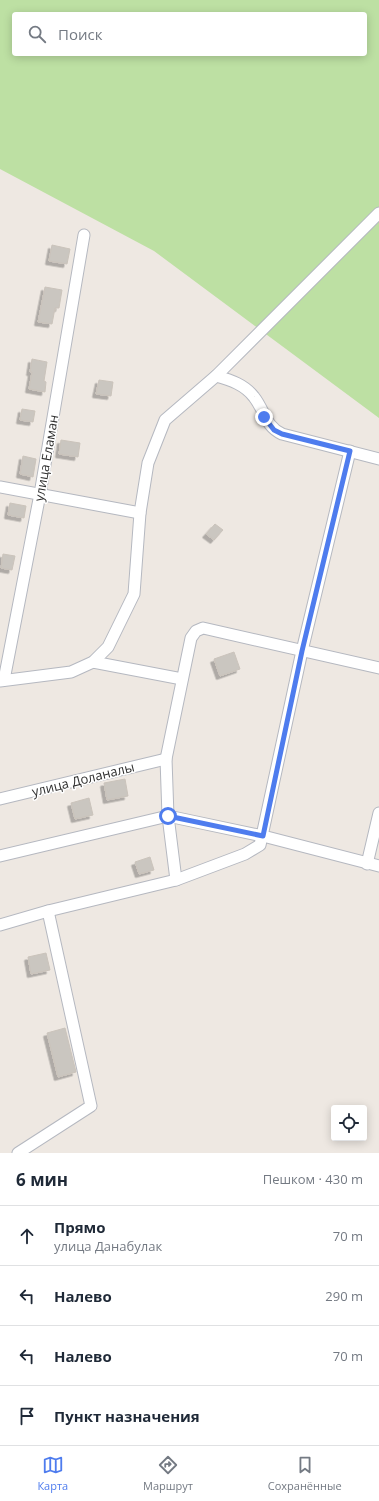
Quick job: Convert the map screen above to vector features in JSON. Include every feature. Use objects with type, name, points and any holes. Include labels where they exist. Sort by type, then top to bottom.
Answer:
[{"type":"street","points":[[2,681],[71,672],[93,662],[108,647],[134,594],[140,513],[148,463],[165,420],[216,376],[379,213]]},
{"type":"street","name":"улица Еламан","points":[[2,681],[40,494],[84,235]]},
{"type":"street","points":[[216,376],[233,381],[246,389],[255,398],[268,424],[274,430],[282,434],[379,459]]},
{"type":"street","points":[[0,925],[48,911],[176,880],[245,854],[260,845],[302,651],[350,451]]},
{"type":"street","points":[[0,487],[140,513]]},
{"type":"street","points":[[176,880],[168,816],[166,759],[190,638],[196,631],[203,628],[379,668]]},
{"type":"street","points":[[93,662],[182,679]]},
{"type":"street","name":"улица Доланалы","points":[[0,799],[166,759]]},
{"type":"street","points":[[367,864],[379,813]]},
{"type":"street","points":[[0,856],[168,816],[263,836],[379,866]]},
{"type":"street","points":[[18,1153],[92,1106],[48,911]]},
{"type":"green space","points":[[0,0],[379,0],[379,418],[154,251],[0,169]]},
{"type":"building","points":[[52,245],[70,249],[67,264],[49,261]]},
{"type":"building","points":[[45,287],[62,290],[59,308],[55,308],[52,324],[38,322]]},
{"type":"building","points":[[32,359],[47,362],[44,381],[46,382],[45,392],[29,389],[32,372],[30,372]]},
{"type":"building","points":[[99,380],[113,382],[111,396],[96,394]]},
{"type":"building","points":[[22,409],[35,411],[33,422],[20,420]]},
{"type":"building","points":[[61,440],[80,443],[78,457],[59,454]]},
{"type":"building","points":[[23,456],[36,459],[33,477],[20,474]]},
{"type":"building","points":[[10,503],[26,506],[24,518],[8,515]]},
{"type":"building","points":[[215,524],[223,530],[214,540],[206,534]]},
{"type":"building","points":[[3,554],[15,556],[12,570],[1,568]]},
{"type":"building","points":[[234,652],[240,669],[220,676],[214,659]]},
{"type":"building","points":[[125,779],[128,796],[107,800],[104,783]]},
{"type":"building","points":[[89,798],[93,815],[75,819],[71,803]]},
{"type":"building","points":[[150,857],[154,870],[139,874],[135,862]]},
{"type":"building","points":[[46,953],[50,970],[31,974],[28,957]]},
{"type":"building","points":[[65,1028],[76,1072],[58,1077],[47,1033]]},
{"type":"route","points":[[168,816],[263,836],[302,651],[350,451],[282,434],[274,430],[264,417]]}]
